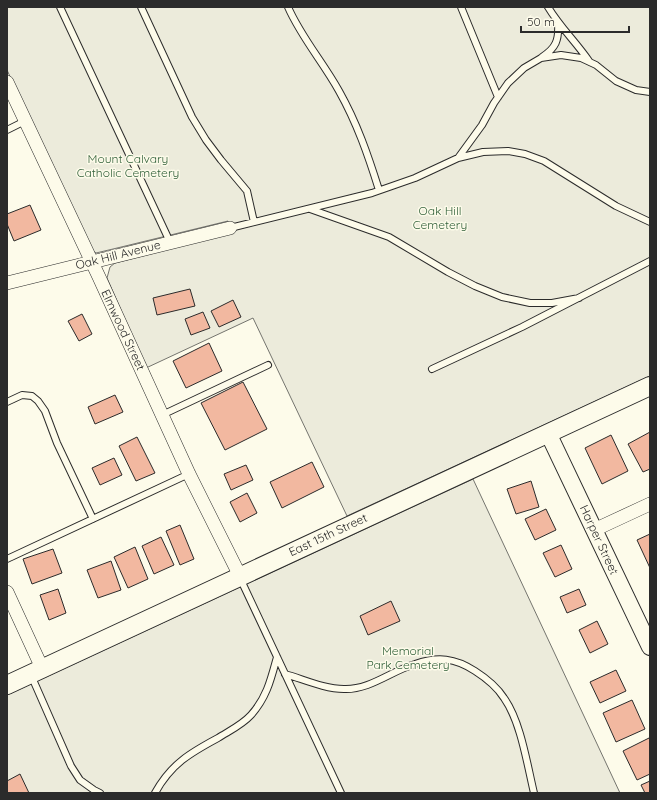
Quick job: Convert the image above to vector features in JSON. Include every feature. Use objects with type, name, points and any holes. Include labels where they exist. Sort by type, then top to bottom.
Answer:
[{"type":"main road","name":"East 15th Street","points":[[7,685],[650,386]]},
{"type":"street","name":"Elmwood Street","points":[[7,82],[189,474],[240,576]]},
{"type":"street","name":"Oak Hill Avenue","points":[[7,283],[91,261],[230,228]]},
{"type":"street","name":"Harper Street","points":[[548,433],[650,647]]},
{"type":"street","points":[[594,530],[650,504]]},
{"type":"street","points":[[7,592],[36,671]]},
{"type":"lane","points":[[60,7],[170,242]]},
{"type":"lane","points":[[141,7],[192,117],[213,150],[246,191],[254,222]]},
{"type":"lane","points":[[288,7],[296,24],[328,73],[351,114],[365,146],[379,190]]},
{"type":"lane","points":[[461,7],[498,97]]},
{"type":"lane","points":[[548,7],[558,24],[578,45],[590,62]]},
{"type":"lane","points":[[458,158],[482,125],[508,83],[524,68],[551,51],[557,42],[559,33],[558,24]]},
{"type":"lane","points":[[541,58],[561,56],[581,58],[596,65],[616,81],[636,90],[650,92]]},
{"type":"lane","points":[[7,130],[25,122]]},
{"type":"lane","points":[[230,228],[310,209],[379,190],[415,178],[458,158],[483,152],[508,151],[526,154],[544,161],[616,206],[650,222]]},
{"type":"lane","points":[[310,209],[389,237],[448,272],[475,286],[502,296],[530,303],[552,303],[579,298]]},
{"type":"lane","points":[[432,369],[522,327],[650,261]]},
{"type":"lane","points":[[162,415],[268,365]]},
{"type":"lane","points":[[7,402],[22,395],[32,396],[38,401],[44,411],[57,443],[93,519]]},
{"type":"lane","points":[[7,559],[189,474]]},
{"type":"lane","points":[[240,576],[341,793]]},
{"type":"lane","points":[[154,793],[162,780],[179,762],[194,751],[234,728],[250,716],[262,700],[271,683],[277,657]]},
{"type":"lane","points":[[285,674],[327,686],[344,689],[359,687],[377,681],[414,664],[432,659],[453,660],[470,668],[483,676],[496,687],[511,709],[520,735],[534,793]]},
{"type":"lane","points":[[36,671],[71,766],[80,780],[100,793]]},
{"type":"green space","name":"Oak Hill Cemetery","points":[[7,7],[650,7],[650,376],[347,516],[253,318],[146,368],[107,278],[110,267],[115,263],[231,233],[228,221],[96,253],[93,251],[73,212],[7,70]]},
{"type":"green space","name":"Memorial Park Cemetery","points":[[473,479],[620,793],[7,793],[7,695]]},
{"type":"building","points":[[30,205],[41,230],[14,241],[7,224],[7,214]]},
{"type":"building","points":[[190,289],[195,306],[157,315],[153,298]]},
{"type":"building","points":[[233,300],[241,317],[219,327],[211,311]]},
{"type":"building","points":[[203,312],[210,328],[191,335],[185,319]]},
{"type":"building","points":[[82,314],[92,334],[79,341],[68,321]]},
{"type":"building","points":[[209,343],[222,371],[186,388],[173,361]]},
{"type":"building","points":[[243,382],[267,429],[225,450],[201,403]]},
{"type":"building","points":[[115,395],[123,412],[95,424],[88,407]]},
{"type":"building","points":[[650,432],[650,469],[643,472],[628,444]]},
{"type":"building","points":[[611,435],[628,471],[602,484],[585,448]]},
{"type":"building","points":[[137,437],[155,473],[136,481],[119,446]]},
{"type":"building","points":[[114,458],[122,475],[100,485],[92,468]]},
{"type":"building","points":[[312,462],[324,487],[282,508],[270,482]]},
{"type":"building","points":[[246,465],[253,480],[231,490],[224,474]]},
{"type":"building","points":[[531,481],[539,507],[516,514],[507,489]]},
{"type":"building","points":[[247,493],[257,513],[240,522],[230,502]]},
{"type":"building","points":[[546,509],[556,530],[535,540],[525,519]]},
{"type":"building","points":[[180,525],[194,559],[180,565],[166,531]]},
{"type":"building","points":[[650,534],[650,568],[637,540]]},
{"type":"building","points":[[161,537],[174,565],[154,574],[142,546]]},
{"type":"building","points":[[561,545],[572,569],[555,577],[543,553]]},
{"type":"building","points":[[135,547],[148,579],[128,588],[114,557]]},
{"type":"building","points":[[53,549],[62,573],[32,584],[23,559]]},
{"type":"building","points":[[111,561],[121,590],[98,598],[87,570]]},
{"type":"building","points":[[58,589],[66,613],[49,620],[40,595]]},
{"type":"building","points":[[579,589],[586,605],[567,613],[560,597]]},
{"type":"building","points":[[391,601],[400,621],[368,635],[360,616]]},
{"type":"building","points":[[597,621],[608,644],[590,653],[579,630]]},
{"type":"building","points":[[616,670],[626,691],[600,703],[590,682]]},
{"type":"building","points":[[632,700],[645,729],[616,742],[603,713]]},
{"type":"building","points":[[649,738],[650,774],[637,780],[623,751]]},
{"type":"building","points":[[20,774],[29,793],[7,793],[7,781]]},
{"type":"building","points":[[650,781],[650,793],[645,793],[641,785]]},
{"type":"park label","name":"Mount Calvary Catholic Cemetery","points":[[128,166]]}]
